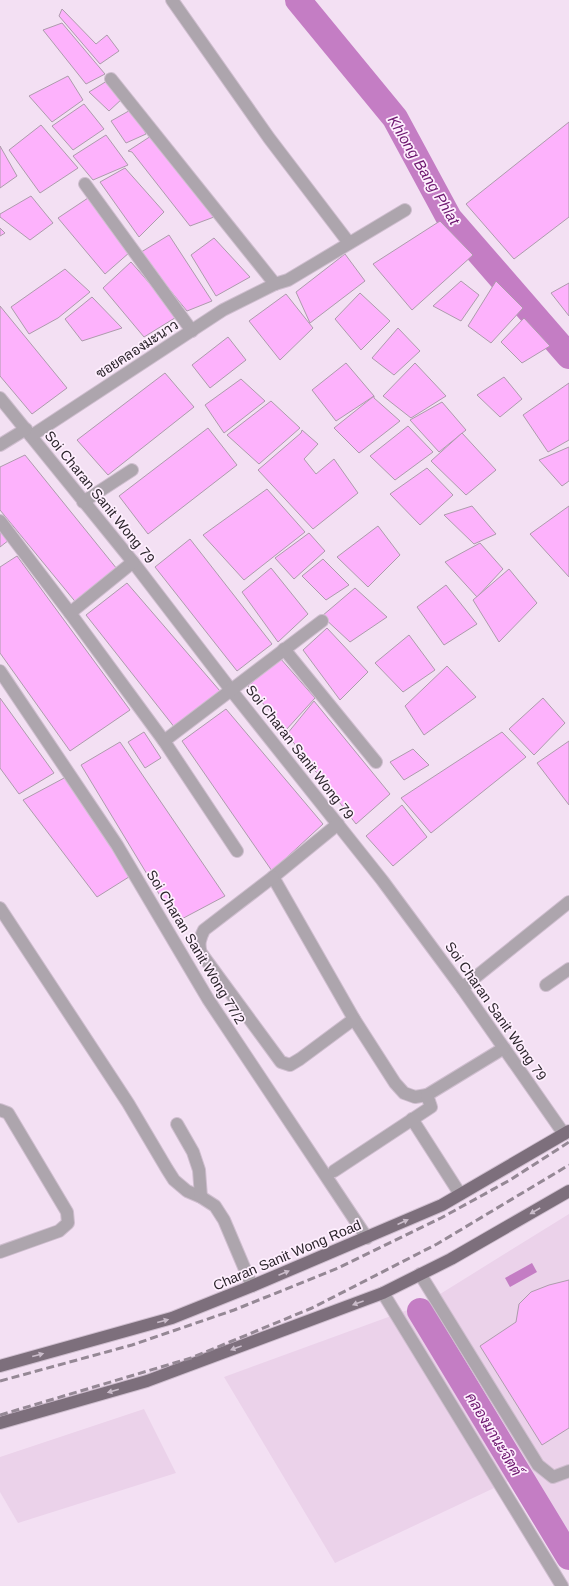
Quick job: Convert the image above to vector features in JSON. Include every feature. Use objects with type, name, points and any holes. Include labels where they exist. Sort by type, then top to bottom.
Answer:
[{"type":"main road","name":"Charan Sanit Wong Road","points":[[0,1366],[172,1318],[252,1286],[428,1212],[567,1132]]},
{"type":"main road","points":[[0,1423],[146,1381],[383,1293],[451,1259],[569,1191]]},
{"type":"street","points":[[172,0],[269,138],[349,243]]},
{"type":"street","points":[[111,79],[275,284]]},
{"type":"street","points":[[84,184],[192,331]]},
{"type":"street","name":"ซอยคลองมะนาว","points":[[0,445],[28,432],[192,331],[223,310],[275,284],[288,280],[404,210]]},
{"type":"street","name":"Soi Charan Sanit Wong 79","points":[[0,398],[133,562],[231,690],[382,880],[567,1132]]},
{"type":"street","points":[[84,502],[132,470]]},
{"type":"street","points":[[0,521],[164,741],[237,851]]},
{"type":"street","points":[[70,613],[133,562]]},
{"type":"street","points":[[164,741],[322,621]]},
{"type":"street","points":[[284,649],[376,762]]},
{"type":"street","name":"Soi Charan Sanit Wong 77/2","points":[[0,671],[117,844],[208,999],[366,1238]]},
{"type":"street","points":[[338,824],[204,930],[200,937],[199,947],[201,953],[281,1062],[290,1064],[300,1059],[354,1019]]},
{"type":"street","points":[[272,877],[354,1019],[395,1083],[404,1093],[415,1098],[427,1095],[504,1048]]},
{"type":"street","points":[[462,988],[569,902]]},
{"type":"street","points":[[0,908],[128,1103],[166,1170],[174,1180],[187,1191],[215,1206],[224,1220],[252,1286]]},
{"type":"street","points":[[546,985],[569,969]]},
{"type":"street","points":[[334,1171],[431,1107],[427,1095]]},
{"type":"street","points":[[0,1110],[8,1113],[67,1212],[68,1223],[59,1231],[0,1252]]},
{"type":"street","points":[[412,1120],[460,1194]]},
{"type":"street","points":[[177,1124],[193,1152],[199,1170],[200,1197]]},
{"type":"street","points":[[420,1274],[538,1465],[553,1477],[569,1471]]},
{"type":"street","points":[[383,1293],[562,1586]]},
{"type":"shaded area","points":[[569,1214],[569,1543],[526,1473],[335,1563],[224,1377],[424,1304]]},
{"type":"shaded area","points":[[532,1263],[537,1272],[510,1287],[505,1278]]},
{"type":"shaded area","points":[[144,1409],[176,1473],[18,1523],[0,1492],[0,1457]]},
{"type":"building","points":[[62,9],[96,44],[107,35],[119,51],[100,64],[59,16]]},
{"type":"building","points":[[62,23],[105,74],[86,84],[43,30]]},
{"type":"building","points":[[68,76],[83,100],[52,122],[29,96]]},
{"type":"building","points":[[107,81],[123,98],[109,111],[89,92]]},
{"type":"building","points":[[84,104],[104,129],[73,150],[52,126]]},
{"type":"building","points":[[134,108],[146,134],[126,143],[111,121]]},
{"type":"building","points":[[569,122],[569,217],[514,259],[466,204]]},
{"type":"building","points":[[41,125],[78,168],[40,193],[9,150]]},
{"type":"building","points":[[106,135],[128,165],[93,180],[73,156]]},
{"type":"building","points":[[151,136],[214,217],[190,226],[132,152],[128,151]]},
{"type":"building","points":[[0,146],[17,176],[0,188]]},
{"type":"building","points":[[125,168],[164,212],[139,237],[100,182]]},
{"type":"building","points":[[31,196],[53,223],[30,240],[0,217],[0,214]]},
{"type":"building","points":[[88,198],[130,252],[105,274],[58,218]]},
{"type":"building","points":[[440,221],[473,255],[412,310],[373,264]]},
{"type":"building","points":[[0,228],[5,233],[0,236]]},
{"type":"building","points":[[169,235],[212,301],[187,311],[142,256],[138,254]]},
{"type":"building","points":[[214,238],[250,277],[216,296],[191,255]]},
{"type":"building","points":[[345,254],[365,281],[310,323],[296,292]]},
{"type":"building","points":[[131,262],[178,316],[144,337],[103,288]]},
{"type":"building","points":[[65,269],[90,292],[58,318],[29,334],[11,307]]},
{"type":"building","points":[[461,281],[479,295],[461,321],[433,306]]},
{"type":"building","points":[[496,281],[523,308],[491,343],[468,326]]},
{"type":"building","points":[[569,283],[569,316],[551,293]]},
{"type":"building","points":[[360,293],[390,321],[361,350],[335,319]]},
{"type":"building","points":[[286,294],[313,328],[280,360],[249,321]]},
{"type":"building","points":[[92,297],[122,328],[82,341],[65,319]]},
{"type":"building","points":[[0,306],[67,388],[32,414],[0,376]]},
{"type":"building","points":[[524,318],[550,346],[522,363],[501,342]]},
{"type":"building","points":[[398,328],[420,351],[394,375],[372,358]]},
{"type":"building","points":[[228,337],[246,360],[210,388],[192,365]]},
{"type":"building","points":[[346,363],[374,396],[336,421],[312,390]]},
{"type":"building","points":[[415,363],[446,396],[411,418],[383,396]]},
{"type":"building","points":[[165,373],[194,407],[108,475],[77,440]]},
{"type":"building","points":[[504,377],[522,399],[500,417],[477,395]]},
{"type":"building","points":[[241,379],[265,401],[224,433],[205,405]]},
{"type":"building","points":[[569,383],[569,440],[548,452],[523,415]]},
{"type":"building","points":[[374,396],[374,398],[400,421],[359,453],[334,428]]},
{"type":"building","points":[[271,401],[300,428],[259,464],[227,435]]},
{"type":"building","points":[[442,402],[466,430],[439,452],[410,420]]},
{"type":"building","points":[[408,426],[433,452],[395,480],[370,456]]},
{"type":"building","points":[[208,428],[237,465],[148,534],[119,496]]},
{"type":"building","points":[[302,430],[318,444],[304,459],[316,474],[334,459],[358,493],[313,529],[258,470],[301,433]]},
{"type":"building","points":[[462,433],[496,470],[466,495],[431,461]]},
{"type":"building","points":[[569,447],[569,481],[562,486],[539,460]]},
{"type":"building","points":[[25,455],[117,569],[78,605],[0,510],[0,467]]},
{"type":"building","points":[[427,468],[453,495],[420,525],[390,494]]},
{"type":"building","points":[[267,489],[305,532],[244,580],[203,535]]},
{"type":"building","points":[[472,506],[496,534],[474,544],[444,515]]},
{"type":"building","points":[[569,506],[569,577],[530,534]]},
{"type":"building","points":[[378,526],[400,555],[368,587],[337,557]]},
{"type":"building","points":[[0,529],[9,540],[0,547]]},
{"type":"building","points":[[309,533],[325,551],[294,579],[275,558]]},
{"type":"building","points":[[190,539],[272,644],[237,671],[155,567]]},
{"type":"building","points":[[480,543],[503,569],[477,597],[445,562]]},
{"type":"building","points":[[17,556],[130,710],[70,751],[0,653],[0,567]]},
{"type":"building","points":[[323,559],[349,585],[326,600],[302,576]]},
{"type":"building","points":[[271,568],[308,614],[278,642],[242,592]]},
{"type":"building","points":[[509,569],[537,603],[499,642],[473,600]]},
{"type":"building","points":[[127,583],[220,691],[175,728],[86,615]]},
{"type":"building","points":[[446,585],[477,624],[444,645],[417,607]]},
{"type":"building","points":[[355,588],[387,617],[350,642],[322,616]]},
{"type":"building","points":[[327,628],[368,672],[340,700],[303,650]]},
{"type":"building","points":[[409,635],[435,670],[403,692],[375,663]]},
{"type":"building","points":[[280,658],[315,698],[286,730],[248,686]]},
{"type":"building","points":[[447,666],[476,697],[424,735],[405,706]]},
{"type":"building","points":[[0,698],[54,773],[19,794],[0,768]]},
{"type":"building","points":[[543,698],[565,723],[534,755],[509,729]]},
{"type":"building","points":[[314,701],[390,794],[356,824],[287,734]]},
{"type":"building","points":[[226,709],[323,824],[272,871],[182,741]]},
{"type":"building","points":[[144,732],[161,758],[145,768],[128,742]]},
{"type":"building","points":[[502,732],[526,757],[431,833],[401,798]]},
{"type":"building","points":[[569,741],[569,805],[537,763]]},
{"type":"building","points":[[120,742],[225,896],[176,922],[81,765]]},
{"type":"building","points":[[413,749],[429,765],[404,780],[390,762]]},
{"type":"building","points":[[66,777],[132,875],[97,897],[23,800]]},
{"type":"building","points":[[402,805],[427,837],[393,866],[366,836]]},
{"type":"building","points":[[569,1280],[569,1428],[542,1445],[480,1346],[516,1322],[519,1304],[531,1292],[549,1285]]},
{"type":"waterway","name":"Khlong Bang Phlat","points":[[298,0],[395,118],[449,218],[569,356]]},
{"type":"waterway","name":"คลองมานะจิตต์","points":[[420,1311],[569,1557]]},
{"type":"railway","points":[[0,1381],[132,1345],[234,1310],[338,1268],[441,1218],[510,1180],[569,1142]]},
{"type":"railway","points":[[0,1415],[191,1358],[312,1308],[437,1244],[569,1165]]}]
